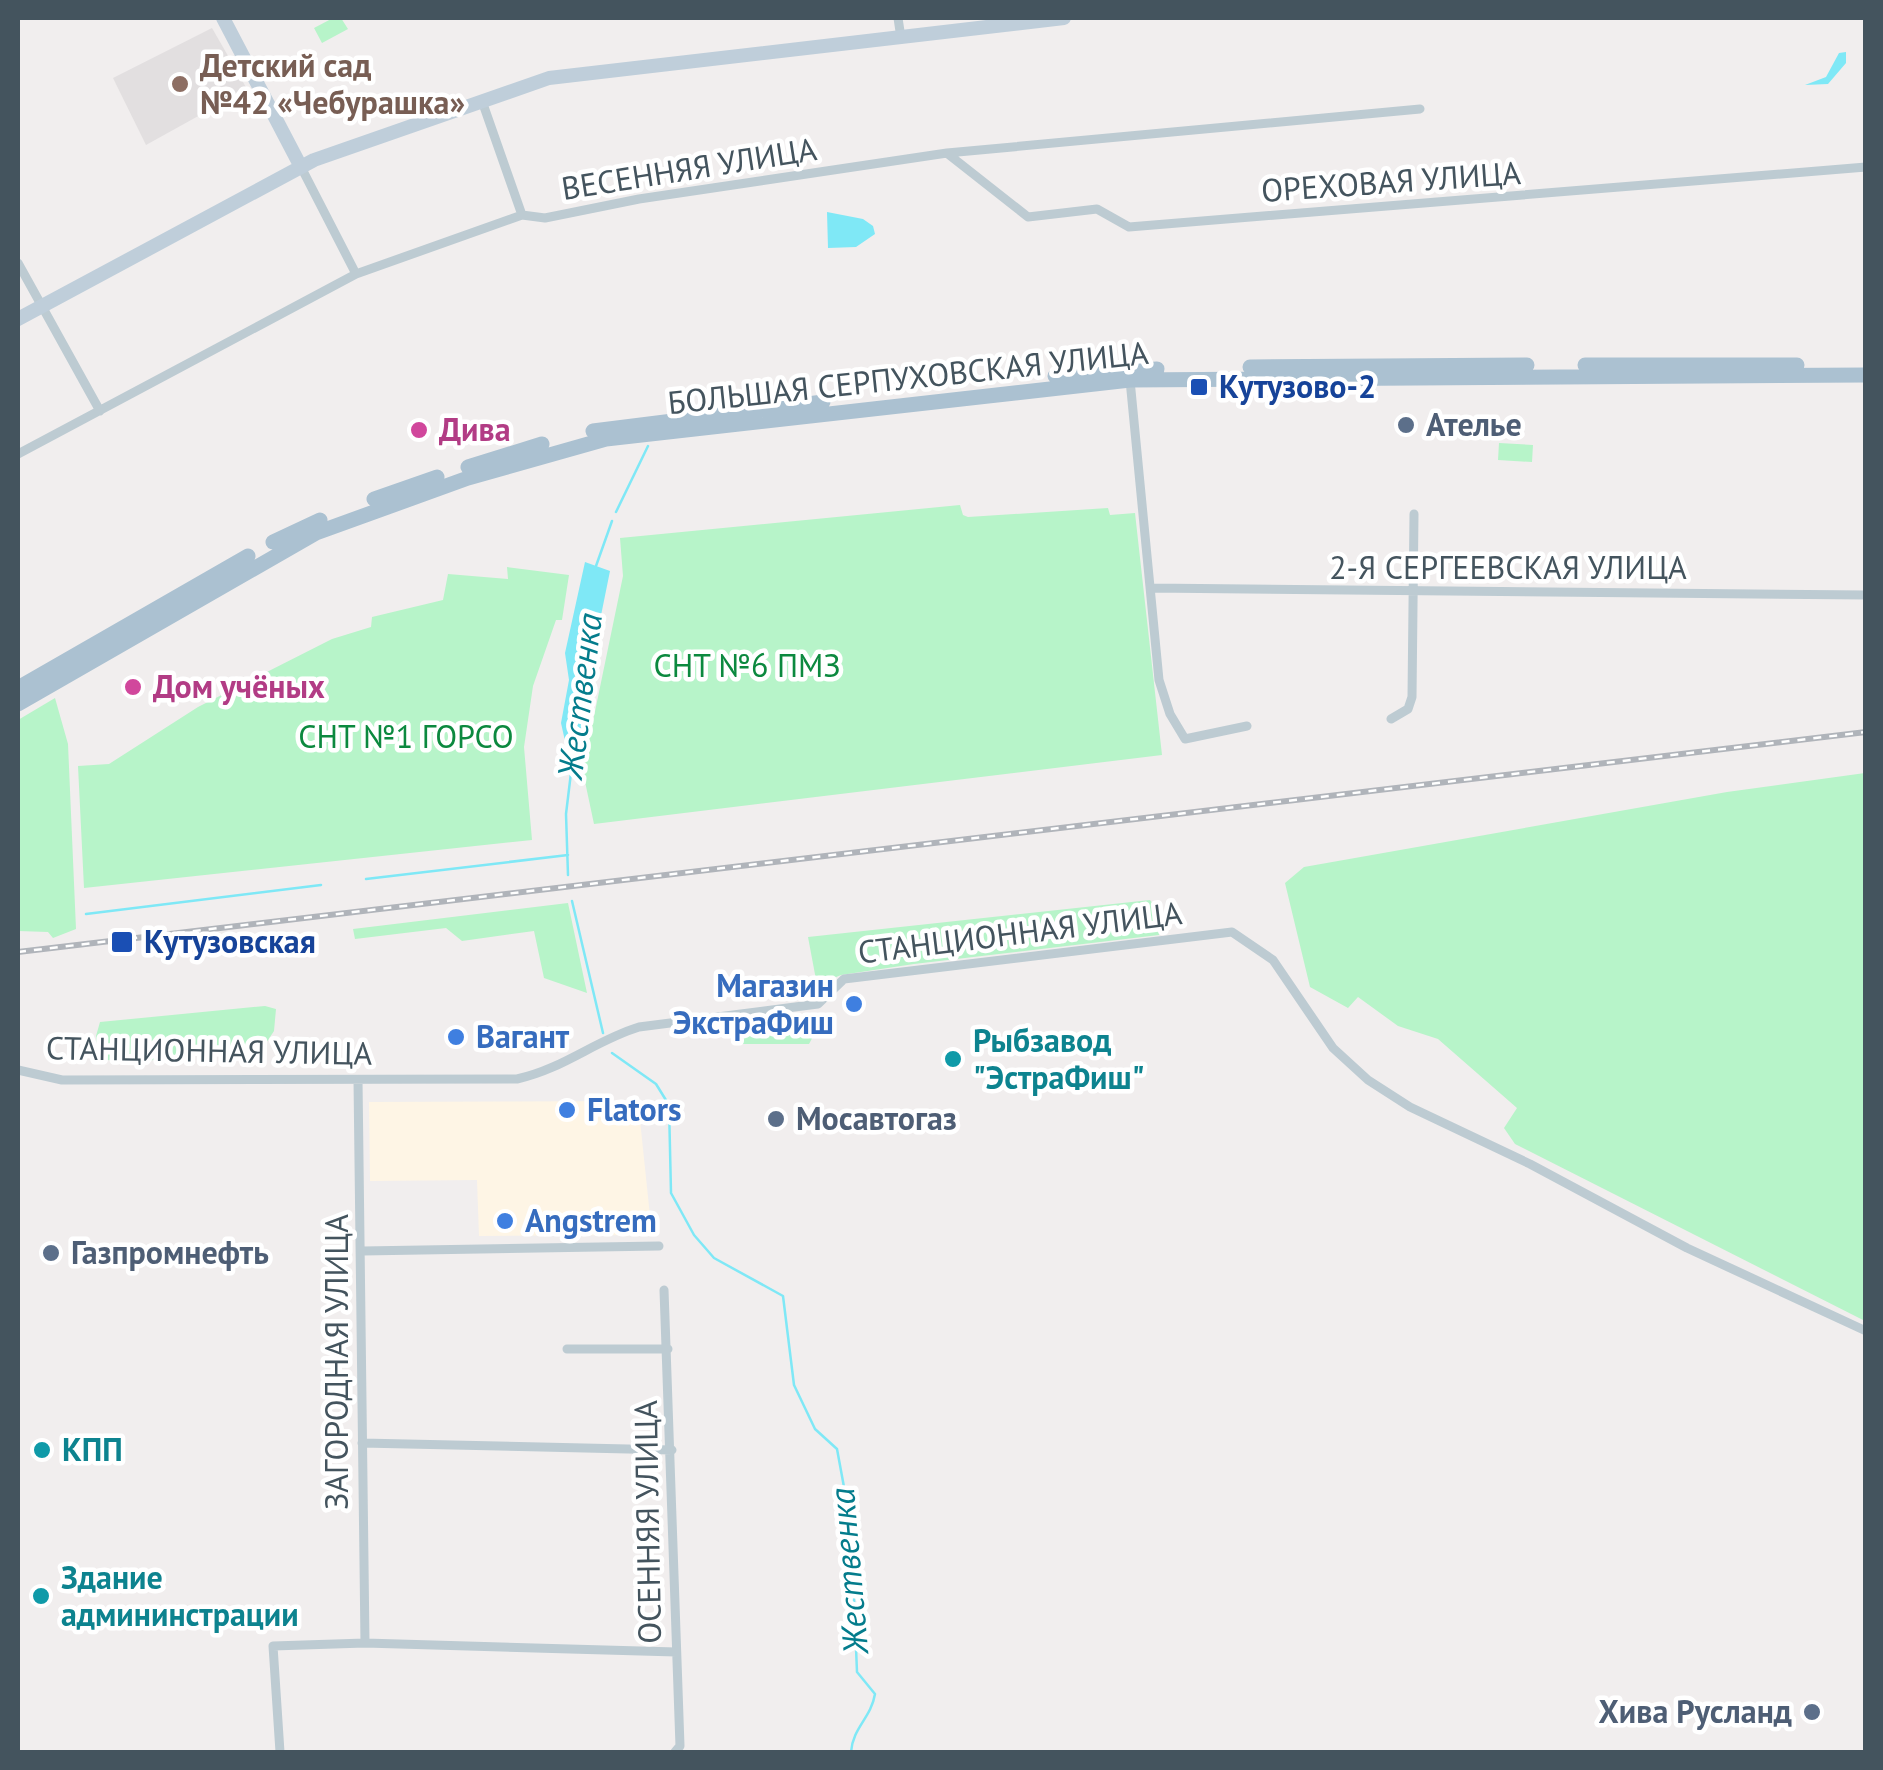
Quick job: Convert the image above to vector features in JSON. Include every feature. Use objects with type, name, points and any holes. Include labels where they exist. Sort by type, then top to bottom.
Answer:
[{"type":"main road","name":"БОЛЬШАЯ СЕРПУХОВСКАЯ УЛИЦА","points":[[18,688],[297,530],[501,456],[602,429],[1130,369],[1866,364]]},
{"type":"main road","name":"БОЛЬШАЯ СЕРПУХОВСКАЯ УЛИЦА","points":[[18,704],[298,541],[538,455],[652,433],[1130,380],[1866,374]]},
{"type":"street","points":[[224,18],[356,274]]},
{"type":"street","points":[[898,18],[901,38]]},
{"type":"street","points":[[18,320],[301,167],[548,78],[1064,18]]},
{"type":"street","points":[[482,101],[522,215]]},
{"type":"street","name":"ВЕСЕННЯЯ УЛИЦА","points":[[18,454],[356,274],[522,215],[545,218],[639,199],[947,153],[1420,109]]},
{"type":"street","name":"ОРЕХОВАЯ УЛИЦА","points":[[947,153],[1028,217],[1096,209],[1129,228],[1866,167]]},
{"type":"street","points":[[18,263],[100,411]]},
{"type":"street","points":[[1130,380],[1158,680],[1184,739],[1246,726]]},
{"type":"street","points":[[1391,719],[1408,709],[1412,696],[1414,514]]},
{"type":"street","name":"2-Я СЕРГЕЕВСКАЯ УЛИЦА","points":[[1150,588],[1866,595]]},
{"type":"street","name":"СТАНЦИОННАЯ УЛИЦА","points":[[18,1070],[62,1080],[517,1079],[552,1072],[619,1033],[639,1027],[818,1004],[844,979],[1232,932],[1274,960],[1333,1048],[1368,1080],[1410,1107],[1530,1164],[1687,1248],[1866,1331]]},
{"type":"street","name":"ЗАГОРОДНАЯ УЛИЦА","points":[[358,1080],[365,1643]]},
{"type":"street","points":[[362,1251],[659,1246]]},
{"type":"street","name":"ОСЕННЯЯ УЛИЦА","points":[[664,1290],[680,1746],[676,1752]]},
{"type":"street","points":[[567,1350],[668,1349]]},
{"type":"street","points":[[362,1443],[672,1450]]},
{"type":"street","points":[[280,1752],[273,1646],[365,1643],[676,1652]]},
{"type":"shaded area","name":"Детский сад №42 «Чебурашка»","points":[[212,28],[247,89],[146,145],[113,78]]},
{"type":"shaded area","points":[[638,1101],[652,1235],[479,1236],[477,1180],[370,1181],[369,1102]]},
{"type":"green space","points":[[341,18],[348,29],[322,43],[314,28]]},
{"type":"green space","points":[[1499,443],[1533,445],[1532,462],[1498,460]]},
{"type":"green space","name":"СНТ №6 ПМЗ","points":[[960,505],[963,515],[968,517],[1108,508],[1110,515],[1135,513],[1162,755],[594,824],[580,758],[587,750],[623,576],[620,538]]},
{"type":"green space","name":"СНТ №1 ГОРСО","points":[[507,567],[569,575],[562,620],[556,620],[533,686],[524,747],[532,840],[84,888],[78,766],[109,764],[198,707],[332,639],[371,627],[372,617],[443,600],[448,574],[508,579]]},
{"type":"green space","points":[[55,698],[68,744],[76,929],[53,938],[48,932],[18,931],[18,720]]},
{"type":"green space","points":[[1865,773],[1865,1321],[1515,1144],[1504,1128],[1517,1108],[1438,1039],[1398,1026],[1358,997],[1348,1008],[1310,987],[1285,883],[1304,867],[1727,792]]},
{"type":"green space","points":[[1150,900],[1163,917],[1159,935],[914,964],[841,975],[817,985],[808,937]]},
{"type":"green space","points":[[568,903],[587,993],[544,978],[534,931],[462,941],[446,928],[355,939],[353,929]]},
{"type":"green space","points":[[265,1006],[276,1009],[274,1031],[266,1043],[143,1061],[99,1059],[96,1036],[100,1022]]},
{"type":"green space","points":[[815,1016],[817,1029],[809,1044],[743,1044],[730,1031]]},
{"type":"water","points":[[1846,52],[1846,63],[1828,84],[1805,85],[1826,77],[1839,53]]},
{"type":"water","points":[[827,212],[863,219],[873,226],[875,234],[856,247],[828,248]]},
{"type":"water","points":[[585,562],[610,571],[593,655],[586,743],[579,749],[565,741],[561,723],[569,680],[565,653]]},
{"type":"waterway","name":"Жественка","points":[[616,512],[648,446]]},
{"type":"waterway","name":"Жественка","points":[[596,566],[612,521]]},
{"type":"waterway","name":"Жественка","points":[[568,875],[566,814],[574,748]]},
{"type":"waterway","points":[[366,879],[568,855]]},
{"type":"waterway","points":[[86,914],[321,885]]},
{"type":"waterway","name":"Жественка","points":[[572,901],[603,1033]]},
{"type":"waterway","name":"Жественка","points":[[612,1053],[656,1084],[669,1105],[671,1193],[694,1235],[714,1258],[783,1296],[794,1385],[815,1429],[837,1449],[851,1525],[857,1672],[875,1694],[851,1752]]},
{"type":"railway","points":[[18,952],[1866,732]]},
{"type":"place","name":"Детский сад №42 «Чебурашка»","points":[[180,84]]},
{"type":"place","name":"Кутузово-2","points":[[1199,387]]},
{"type":"place","name":"Ателье","points":[[1406,425]]},
{"type":"place","name":"Дива","points":[[419,430]]},
{"type":"place","name":"Дом учёных","points":[[133,687]]},
{"type":"place","name":"Кутузовская","points":[[122,942]]},
{"type":"place","name":"Магазин ЭкстраФиш","points":[[854,1004]]},
{"type":"place","name":"Вагант","points":[[456,1037]]},
{"type":"place","name":"Рыбзавод \"ЭстраФиш\"","points":[[953,1059]]},
{"type":"place","name":"Flators","points":[[567,1110]]},
{"type":"place","name":"Мосавтогаз","points":[[776,1119]]},
{"type":"place","name":"Angstrem","points":[[505,1221]]},
{"type":"place","name":"Газпромнефть","points":[[51,1253]]},
{"type":"place","name":"КПП","points":[[42,1450]]},
{"type":"place","name":"Здание админинстрации","points":[[41,1596]]},
{"type":"place","name":"Хива Русланд","points":[[1812,1712]]}]
